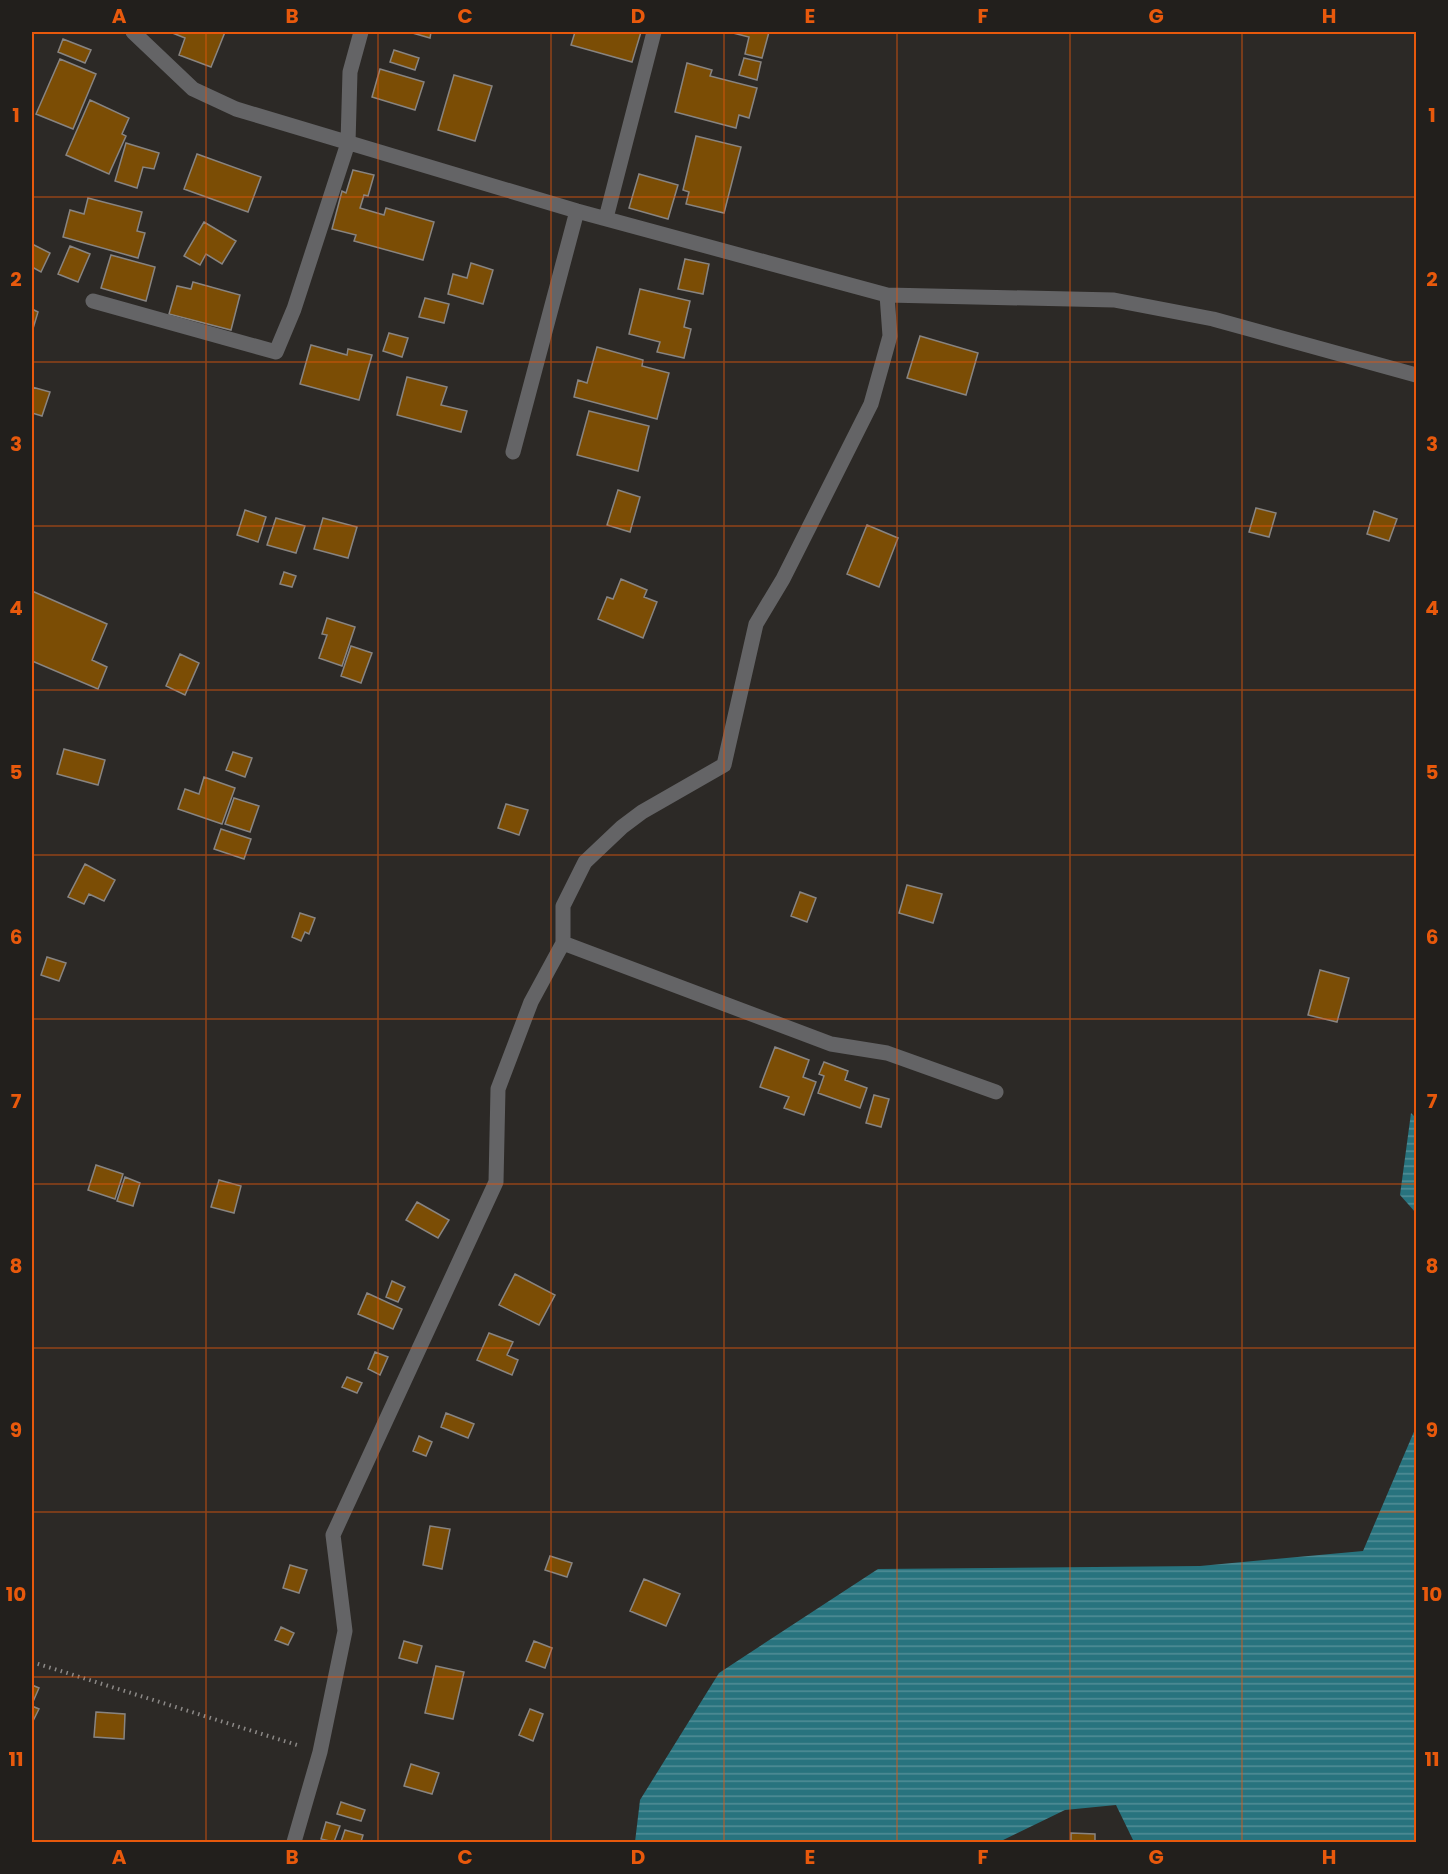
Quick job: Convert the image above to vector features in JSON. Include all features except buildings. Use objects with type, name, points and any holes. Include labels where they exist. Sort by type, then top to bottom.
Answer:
[{"type":"street","points":[[133,32],[194,89],[236,110],[577,211],[886,295],[1114,300],[1213,319],[1416,375]]},
{"type":"street","points":[[93,301],[276,352],[294,309],[348,143],[350,72],[361,32]]},
{"type":"street","points":[[606,218],[654,32]]},
{"type":"street","points":[[513,452],[577,211]]},
{"type":"street","points":[[294,1842],[320,1752],[345,1631],[333,1535],[496,1182],[498,1089],[531,1002],[563,944],[563,906],[585,862],[622,827],[642,812],[723,765],[756,624],[783,579],[871,404],[890,336],[886,295]]},
{"type":"street","points":[[563,944],[831,1044],[887,1053],[996,1092]]},
{"type":"path","points":[[32,1662],[320,1752]]},
{"type":"water","points":[[1411,1113],[1416,1118],[1416,1213],[1400,1195]]},
{"type":"water","points":[[1416,1427],[1416,1842],[1134,1842],[1116,1805],[1065,1810],[999,1842],[635,1842],[640,1800],[719,1673],[878,1569],[1200,1566],[1363,1551]]}]
